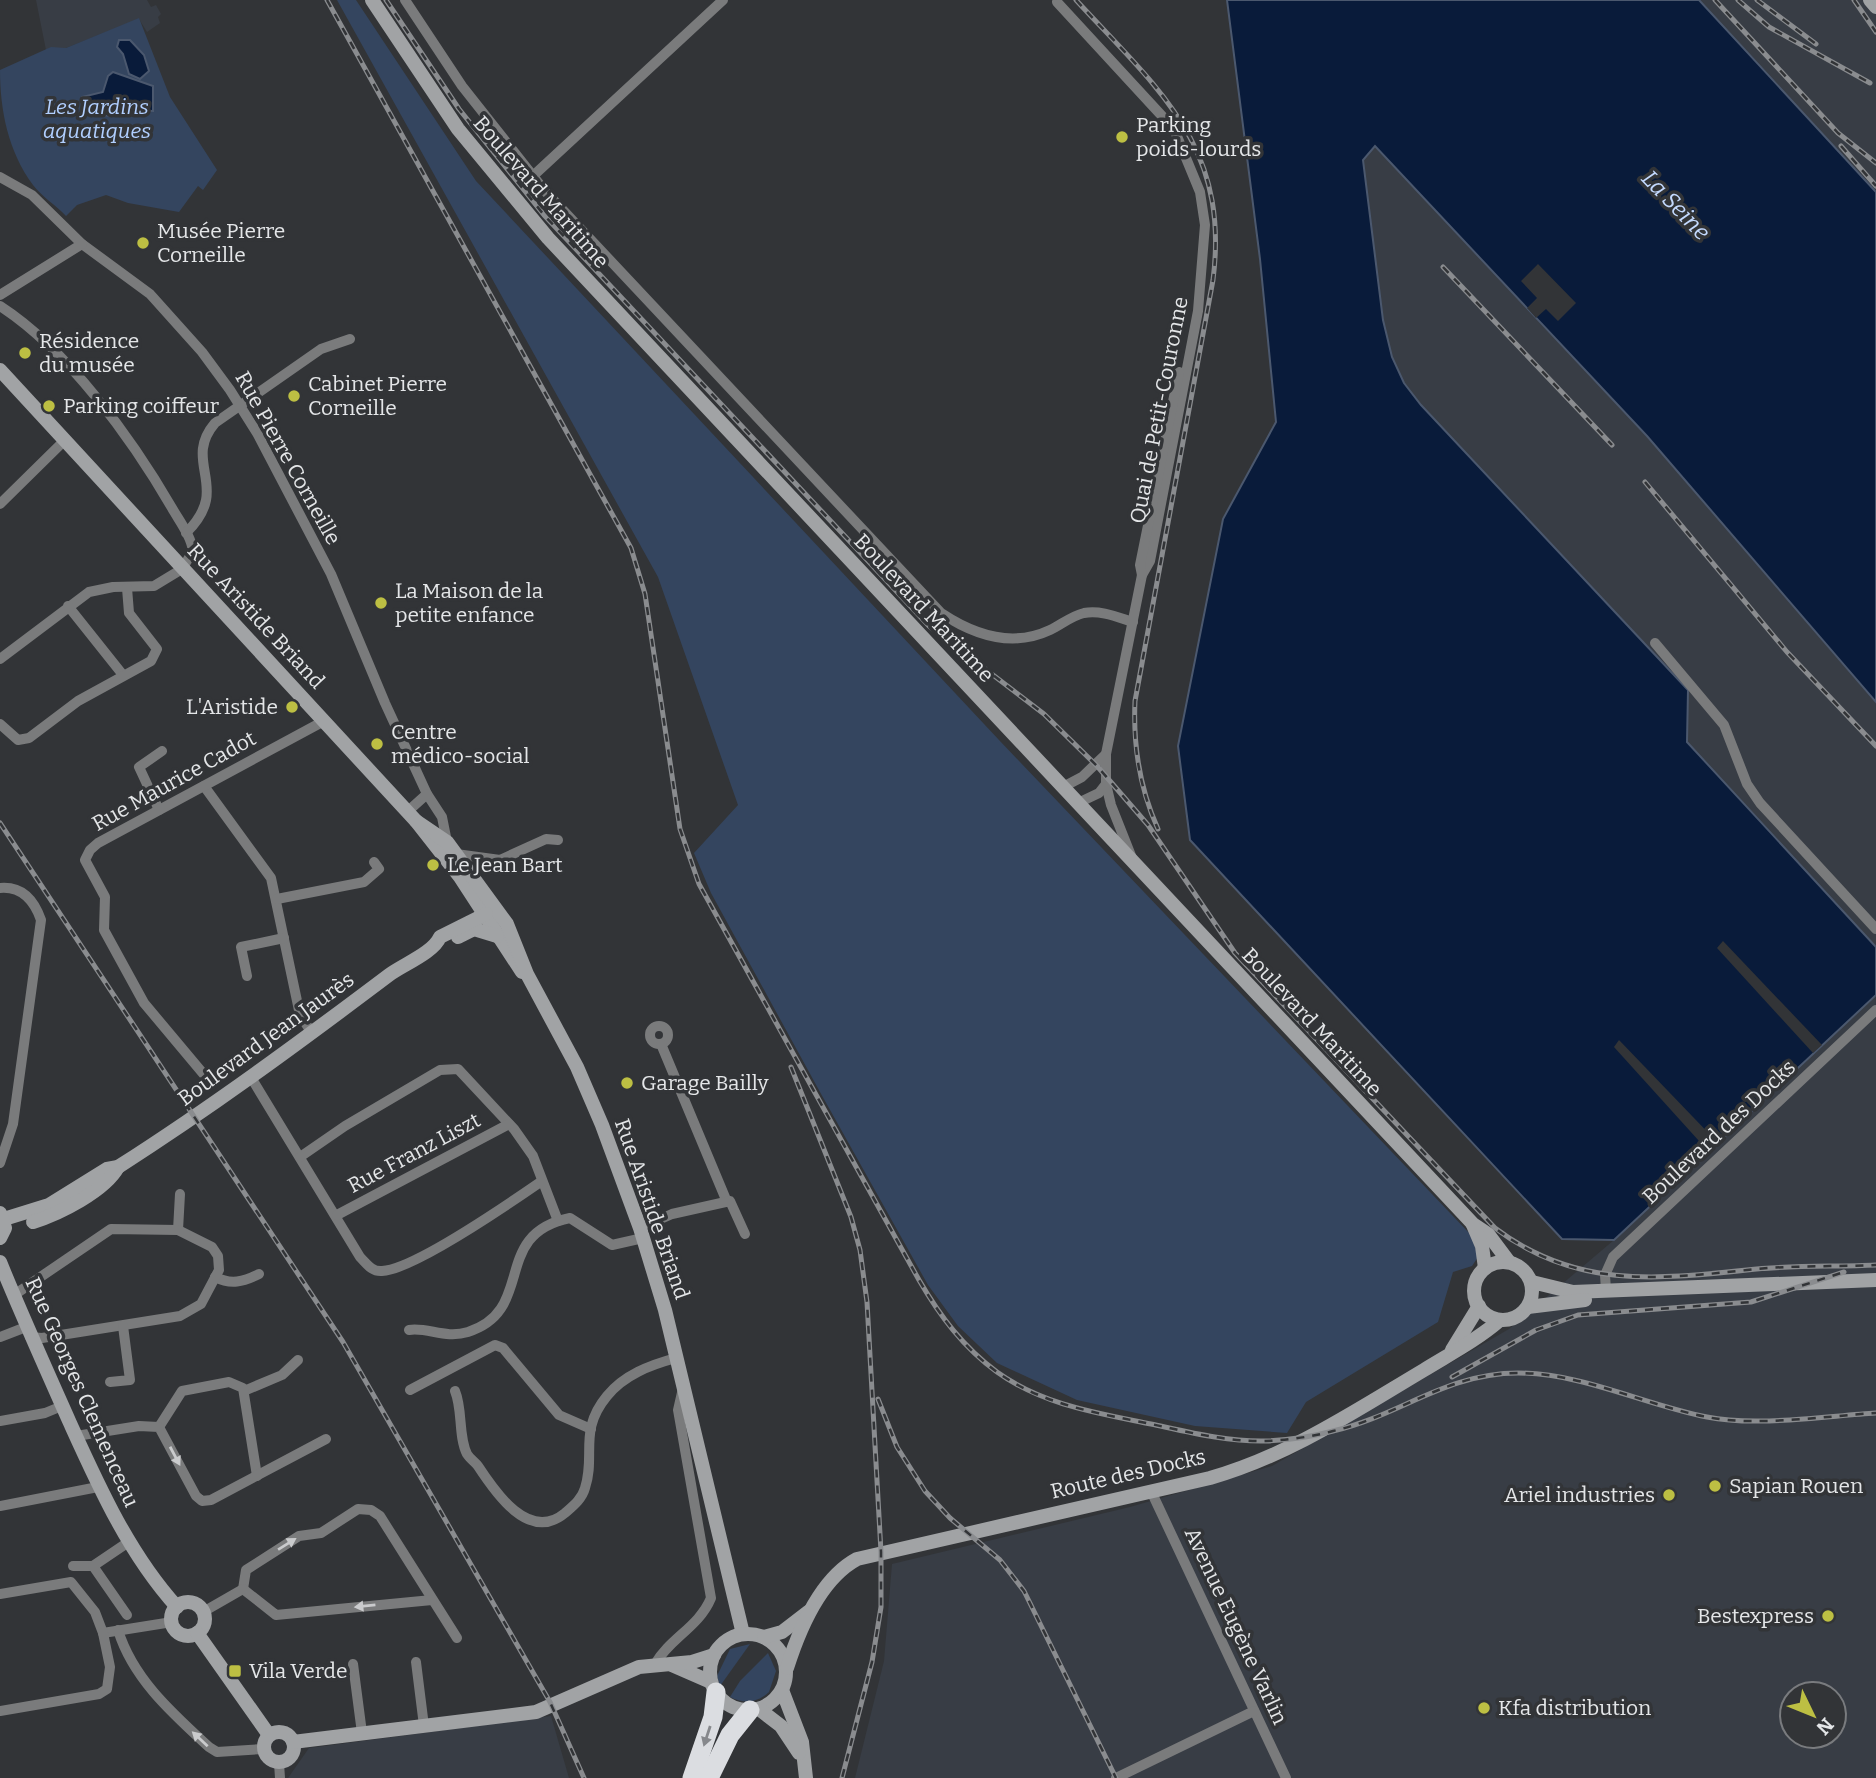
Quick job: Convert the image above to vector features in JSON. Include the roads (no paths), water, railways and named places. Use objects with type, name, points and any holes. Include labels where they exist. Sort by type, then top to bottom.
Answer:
[{"type":"highway","points":[[692,1778],[713,1717],[713,1687]]},
{"type":"highway","points":[[709,1778],[730,1735],[755,1710]]},
{"type":"street","name":"Boulevard Maritime","points":[[372,0],[458,129],[548,238],[1473,1223],[1488,1234],[1509,1262]]},
{"type":"street","points":[[405,0],[462,86],[534,176],[680,337],[941,613],[969,629],[1002,638],[1035,636],[1081,614],[1104,614],[1133,622]]},
{"type":"street","points":[[534,176],[723,0]]},
{"type":"street","points":[[1870,0],[1876,6]]},
{"type":"street","name":"Quai de Petit-Couronne","points":[[1056,2],[1174,129],[1200,192],[1205,225],[1198,311],[1177,424],[1150,561],[1142,575],[1106,754],[1106,784],[1115,820],[1133,861]]},
{"type":"street","name":"Rue Pierre Corneille","points":[[0,177],[32,195],[82,244],[150,294],[202,352],[240,405],[331,574],[427,794],[442,817],[447,842]]},
{"type":"street","points":[[0,295],[82,244]]},
{"type":"street","points":[[0,306],[53,352],[90,390],[155,478],[187,533],[193,551],[182,569],[153,586],[101,589],[68,606],[0,659]]},
{"type":"street","points":[[187,533],[203,514],[208,501],[202,456],[205,436],[215,423],[321,349],[350,339]]},
{"type":"street","name":"Rue Aristide Briand","points":[[0,370],[487,895],[506,923],[527,974],[577,1067],[642,1233],[676,1358],[743,1634]]},
{"type":"street","points":[[0,504],[65,440]]},
{"type":"street","points":[[0,724],[12,737],[23,741],[78,701],[151,661],[157,649],[129,613],[127,588]]},
{"type":"street","points":[[68,606],[123,675]]},
{"type":"street","points":[[1656,643],[1724,725],[1747,784],[1760,803],[1876,929]]},
{"type":"street","name":"Rue Maurice Cadot","points":[[206,1077],[144,1003],[104,930],[105,897],[85,860],[90,850],[98,843],[324,721]]},
{"type":"street","points":[[159,810],[139,767],[162,751]]},
{"type":"street","points":[[1063,787],[1082,777],[1106,754]]},
{"type":"street","points":[[1078,803],[1099,793],[1106,784]]},
{"type":"street","points":[[204,786],[271,878],[300,1015],[312,1033]]},
{"type":"street","points":[[411,816],[427,794]]},
{"type":"street","name":"Rue Aristide Briand","points":[[411,816],[447,842],[456,854],[469,890],[520,971],[527,974]]},
{"type":"street","points":[[456,854],[507,859],[546,839],[558,840]]},
{"type":"street","points":[[465,874],[485,858]]},
{"type":"street","points":[[277,899],[364,882],[379,869],[374,862]]},
{"type":"street","points":[[0,888],[18,889],[36,907],[41,920],[13,1124],[0,1163]]},
{"type":"street","points":[[468,927],[471,909],[469,890]]},
{"type":"street","points":[[486,914],[487,895]]},
{"type":"street","points":[[468,927],[486,914]]},
{"type":"street","points":[[486,914],[506,923]]},
{"type":"street","points":[[468,927],[497,936]]},
{"type":"street","name":"Boulevard Jean Jaurès","points":[[2,1225],[49,1205],[107,1169],[118,1167],[252,1079],[437,943],[444,944],[468,927]]},
{"type":"street","points":[[247,976],[242,947],[285,938]]},
{"type":"street","name":"Boulevard des Docks","points":[[1606,1290],[1605,1276],[1613,1257],[1876,1010]]},
{"type":"street","points":[[661,1044],[727,1202]]},
{"type":"street","points":[[300,1157],[345,1125],[440,1070],[458,1069],[509,1124],[533,1156],[558,1221]]},
{"type":"street","points":[[252,1079],[337,1215],[360,1258],[373,1270],[384,1271],[447,1242],[542,1181]]},
{"type":"street","name":"Rue Franz Liszt","points":[[337,1215],[509,1124]]},
{"type":"street","points":[[178,1230],[180,1194]]},
{"type":"street","points":[[409,1330],[417,1329],[432,1334],[466,1332],[492,1318],[512,1286],[522,1250],[529,1237],[558,1221],[570,1219],[612,1245],[642,1233],[671,1214],[730,1201],[745,1234]]},
{"type":"street","name":"Boulevard Maritime","points":[[1473,1223],[1482,1246],[1485,1268]]},
{"type":"street","points":[[0,1337],[28,1332],[41,1339],[180,1316],[201,1304],[219,1270],[218,1256],[212,1247],[178,1230],[111,1229],[14,1295]]},
{"type":"street","name":"Rue Georges Clemenceau","points":[[0,1262],[28,1332],[98,1487],[130,1541],[177,1606]]},
{"type":"street","points":[[1496,1262],[1509,1262],[1525,1271],[1532,1282],[1533,1295],[1528,1307],[1516,1317],[1500,1320],[1486,1314],[1479,1306],[1474,1287],[1485,1268],[1496,1262]]},
{"type":"street","points":[[215,1276],[230,1283],[244,1282],[259,1274]]},
{"type":"street","points":[[1532,1282],[1573,1292],[1637,1292],[1876,1280]]},
{"type":"street","points":[[1528,1307],[1616,1298],[1637,1292]]},
{"type":"street","name":"Route des Docks","points":[[1448,1356],[1468,1329],[1479,1306]]},
{"type":"street","name":"Route des Docks","points":[[814,1606],[836,1574],[849,1563],[866,1555],[1210,1478],[1270,1457],[1368,1404],[1448,1356],[1500,1320]]},
{"type":"street","points":[[110,1382],[130,1380],[122,1326]]},
{"type":"street","points":[[410,1390],[495,1345],[503,1348],[559,1415],[590,1429]]},
{"type":"street","points":[[455,1391],[467,1454],[514,1512],[531,1520],[545,1521],[561,1516],[578,1502],[586,1488],[590,1429],[607,1395],[627,1379],[652,1365],[676,1358]]},
{"type":"street","points":[[244,1391],[282,1375],[298,1360]]},
{"type":"street","points":[[159,1427],[183,1391],[229,1382],[243,1388],[257,1476]]},
{"type":"street","name":"Rue Aristide Briand","points":[[655,1664],[664,1649],[705,1612],[711,1598],[678,1410],[683,1388]]},
{"type":"street","points":[[0,1421],[45,1413],[62,1406]]},
{"type":"street","points":[[76,1436],[139,1426],[159,1427]]},
{"type":"street","points":[[159,1427],[196,1496],[202,1501],[211,1500],[326,1438]]},
{"type":"street","points":[[0,1506],[98,1487]]},
{"type":"street","name":"Avenue Eugène Varlin","points":[[1151,1491],[1286,1778]]},
{"type":"street","points":[[243,1589],[246,1570],[299,1536],[321,1533],[358,1509],[371,1510],[380,1516],[457,1638]]},
{"type":"street","points":[[74,1566],[93,1566],[130,1541]]},
{"type":"street","points":[[93,1566],[127,1615]]},
{"type":"street","points":[[0,1594],[71,1582],[94,1612],[103,1633],[110,1667],[107,1689],[99,1694],[0,1711]]},
{"type":"street","points":[[203,1612],[243,1589]]},
{"type":"street","points":[[243,1589],[276,1615],[432,1600]]},
{"type":"street","points":[[172,1622],[177,1606],[189,1602],[203,1612]]},
{"type":"street","points":[[118,1630],[124,1650],[167,1709],[217,1752],[266,1742],[282,1733],[293,1742],[536,1712],[626,1671],[655,1664],[671,1665],[714,1655],[726,1641],[743,1634],[764,1637],[782,1632],[814,1606]]},
{"type":"street","points":[[755,1710],[775,1699],[782,1690],[787,1668],[814,1606]]},
{"type":"street","points":[[172,1622],[183,1635],[197,1633],[204,1625],[203,1612]]},
{"type":"street","points":[[103,1633],[172,1622]]},
{"type":"street","points":[[197,1633],[266,1742],[270,1760],[279,1763],[291,1756],[293,1742]]},
{"type":"street","points":[[764,1637],[780,1650],[787,1668]]},
{"type":"street","points":[[713,1687],[714,1655]]},
{"type":"street","points":[[416,1662],[424,1726]]},
{"type":"street","points":[[353,1664],[362,1733]]},
{"type":"street","points":[[671,1665],[713,1687],[732,1707],[755,1710],[781,1726],[805,1771]]},
{"type":"street","points":[[782,1690],[802,1742],[805,1771]]},
{"type":"street","points":[[1116,1778],[1254,1711]]},
{"type":"street","points":[[279,1763],[280,1778]]},
{"type":"water","name":"La Seine","points":[[1227,0],[1699,0],[1876,192],[1876,702],[1647,436],[1375,146],[1363,160],[1383,320],[1392,357],[1404,383],[1421,405],[1688,690],[1687,742],[1876,947],[1876,995],[1614,1240],[1562,1239],[1190,840],[1178,746],[1223,519],[1276,422],[1260,259]]},
{"type":"water","points":[[119,40],[130,40],[144,55],[149,71],[140,79],[129,74],[123,54],[117,47]]},
{"type":"water","points":[[113,72],[153,86],[153,111],[131,110],[111,116],[83,113],[82,97],[103,92],[108,76]]},
{"type":"railway","points":[[327,0],[631,548],[645,594],[680,829],[699,884],[919,1280],[935,1306],[973,1352],[1015,1383],[1052,1400],[1111,1416],[1193,1433],[1251,1441],[1291,1439],[1333,1431],[1380,1416],[1445,1387],[1492,1375],[1518,1373],[1566,1378],[1684,1412],[1726,1420],[1791,1420],[1876,1413]]},
{"type":"railway","points":[[386,0],[459,109],[544,215],[929,626],[1044,714],[1097,766],[1148,825],[1235,953],[1495,1228],[1525,1247],[1555,1261],[1616,1275],[1680,1276],[1779,1267],[1876,1265]]},
{"type":"railway","points":[[1076,0],[1135,63],[1182,124],[1199,156],[1210,192],[1215,233],[1213,280],[1135,701],[1139,766],[1146,798],[1158,829]]},
{"type":"railway","points":[[1715,0],[1838,133],[1876,163]]},
{"type":"railway","points":[[1738,0],[1769,27],[1870,83]]},
{"type":"railway","points":[[1757,0],[1816,44]]},
{"type":"railway","points":[[1854,0],[1876,32]]},
{"type":"railway","points":[[1841,146],[1876,186]]},
{"type":"railway","points":[[1443,267],[1612,445]]},
{"type":"railway","points":[[1645,482],[1787,652],[1876,746]]},
{"type":"railway","points":[[0,823],[343,1342],[550,1702],[584,1778]]},
{"type":"railway","points":[[791,1067],[851,1217],[860,1250],[867,1302],[881,1552],[881,1607],[872,1662],[842,1778]]},
{"type":"railway","points":[[1452,1377],[1536,1330],[1578,1315],[1751,1302],[1844,1272]]},
{"type":"railway","points":[[878,1399],[897,1447],[925,1491],[950,1518],[1000,1560],[1024,1591],[1116,1778]]},
{"type":"place","name":"Parking poids-lourds","points":[[1122,137]]},
{"type":"place","name":"Musée Pierre Corneille","points":[[143,243]]},
{"type":"place","name":"Résidence du musée","points":[[25,353]]},
{"type":"place","name":"Cabinet Pierre Corneille","points":[[294,396]]},
{"type":"place","name":"Parking coiffeur","points":[[49,406]]},
{"type":"place","name":"La Maison de la petite enfance","points":[[381,603]]},
{"type":"place","name":"L'Aristide","points":[[292,707]]},
{"type":"place","name":"Centre médico-social","points":[[377,744]]},
{"type":"place","name":"Le Jean Bart","points":[[433,865]]},
{"type":"place","name":"Garage Bailly","points":[[627,1083]]},
{"type":"place","name":"Sapian Rouen","points":[[1715,1486]]},
{"type":"place","name":"Ariel industries","points":[[1669,1495]]},
{"type":"place","name":"Bestexpress","points":[[1828,1616]]},
{"type":"place","name":"Vila Verde","points":[[235,1671]]},
{"type":"place","name":"Kfa distribution","points":[[1484,1708]]},
{"type":"park label","name":"Les Jardins aquatiques","points":[[97,119]]}]
